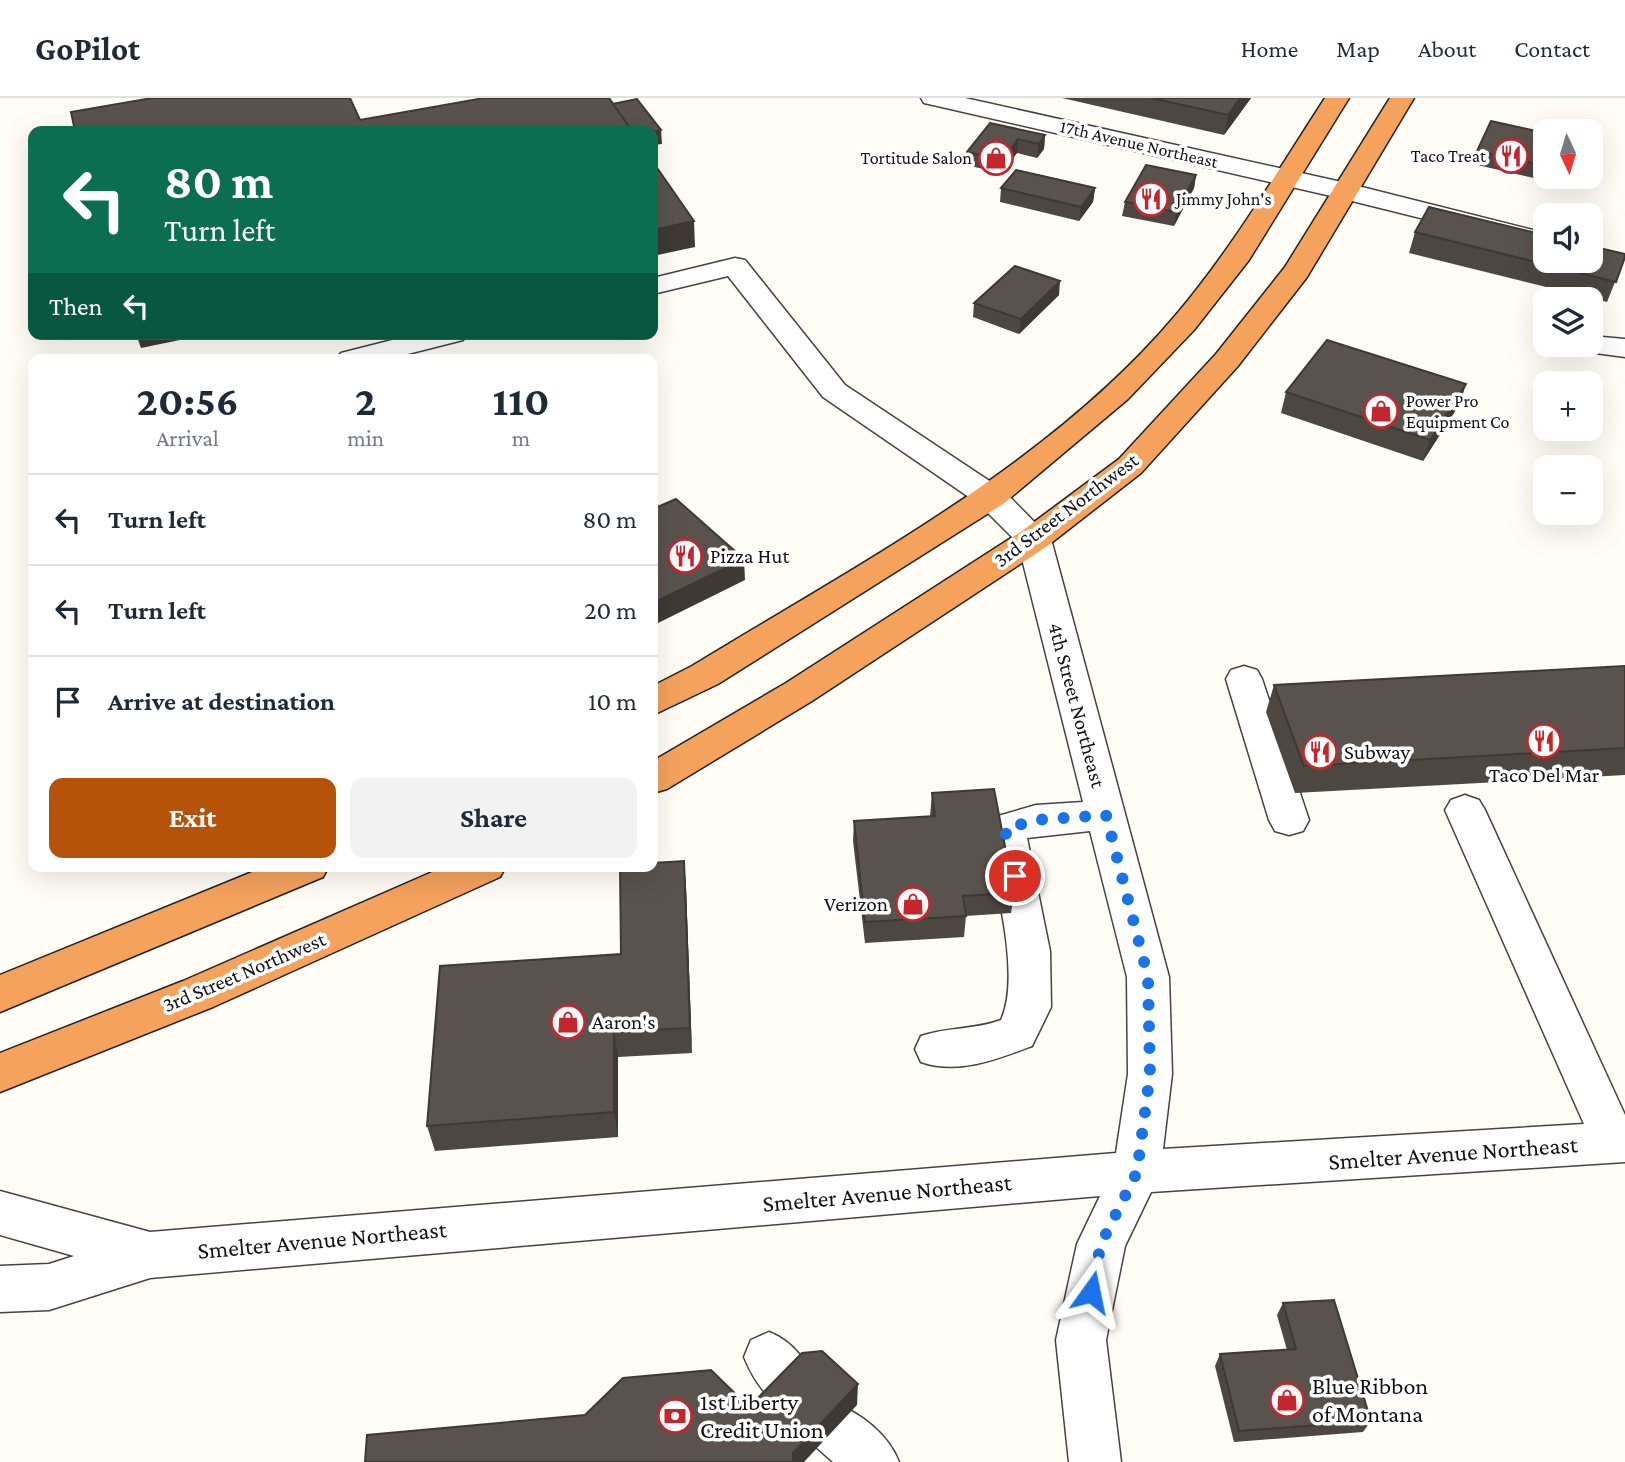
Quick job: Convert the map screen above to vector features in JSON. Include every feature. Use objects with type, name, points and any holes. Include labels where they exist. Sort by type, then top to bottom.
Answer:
[{"type":"highway","points":[[658,699],[705,675],[992,497],[1117,393],[1184,324],[1239,254],[1337,98]]},
{"type":"highway","name":"3rd Street Northwest","points":[[658,776],[799,692],[1034,539],[1130,466],[1227,360],[1297,271],[1402,98]]},
{"type":"highway","points":[[0,994],[295,872]]},
{"type":"highway","name":"3rd Street Northwest","points":[[0,1073],[198,994],[472,872]]},
{"type":"street","name":"17th Avenue Northeast","points":[[933,98],[1346,191],[1533,239]]},
{"type":"street","points":[[658,285],[735,266],[834,391],[992,497],[1034,539]]},
{"type":"street","points":[[371,354],[429,340]]},
{"type":"street","points":[[1603,346],[1625,348]]},
{"type":"street","name":"4th Street Northeast","points":[[1034,539],[1148,977],[1150,1074],[1137,1172],[1101,1244],[1081,1340],[1095,1462]]},
{"type":"street","points":[[1244,679],[1290,820]]},
{"type":"street","points":[[1465,810],[1620,1142]]},
{"type":"street","points":[[937,1049],[988,1044],[1017,1033],[1030,1007],[1029,951],[1005,829],[1036,820],[1106,815]]},
{"type":"street","name":"Smelter Avenue Northeast","points":[[0,1289],[50,1287],[150,1255],[1137,1172],[1620,1142]]},
{"type":"street","name":"Smelter Avenue Northeast","points":[[0,1213],[150,1255]]},
{"type":"street","points":[[834,1429],[873,1462]]},
{"type":"building","points":[[152,98],[350,98],[360,120],[484,98],[609,98],[629,126],[74,126],[71,112]]},
{"type":"building","points":[[1151,98],[1240,98],[1228,115]]},
{"type":"building","points":[[637,99],[658,126],[628,126],[613,104]]},
{"type":"building","points":[[1491,121],[1533,130],[1533,163],[1477,151]]},
{"type":"building","points":[[990,123],[1045,135],[1039,144],[1018,139],[1002,160],[967,152]]},
{"type":"building","points":[[1146,165],[1196,175],[1176,212],[1125,202]]},
{"type":"building","points":[[658,169],[694,221],[658,229]]},
{"type":"building","points":[[1016,170],[1095,188],[1081,207],[1001,188]]},
{"type":"building","points":[[1429,207],[1533,232],[1533,261],[1415,232]]},
{"type":"building","points":[[1603,249],[1625,254],[1616,282],[1580,273],[1603,273]]},
{"type":"building","points":[[1015,266],[1060,281],[1021,319],[974,303]]},
{"type":"building","points":[[1327,340],[1466,384],[1430,440],[1286,392]]},
{"type":"building","points":[[676,499],[744,559],[658,601],[658,507]]},
{"type":"building","points":[[1625,666],[1625,748],[1304,766],[1274,685]]},
{"type":"building","points":[[994,789],[1014,893],[963,896],[966,916],[865,922],[854,821],[935,816],[932,793]]},
{"type":"building","name":"Aaron's","points":[[684,861],[690,1028],[614,1032],[614,1112],[427,1126],[440,966],[621,954],[620,872],[658,872],[658,863]]},
{"type":"building","points":[[1334,1300],[1371,1421],[1239,1431],[1220,1354],[1296,1349],[1283,1303]]},
{"type":"building","name":"1st Liberty Credit Union","points":[[822,1351],[858,1384],[793,1453],[793,1462],[365,1462],[367,1435],[585,1415],[623,1378],[711,1370],[749,1407],[802,1353]]},
{"type":"place","name":"Taco Treat","points":[[1511,156]]},
{"type":"place","name":"Tortitude Salon","points":[[996,158]]},
{"type":"place","name":"Jimmy John's","points":[[1151,199]]},
{"type":"place","name":"Power Pro Equipment Co","points":[[1381,411]]},
{"type":"place","name":"Pizza Hut","points":[[685,556]]},
{"type":"place","name":"Taco Del Mar","points":[[1544,741]]},
{"type":"place","name":"Subway","points":[[1320,752]]},
{"type":"place","name":"Verizon","points":[[913,904]]},
{"type":"place","name":"Aaron's","points":[[568,1022]]},
{"type":"place","name":"Blue Ribbon of Montana","points":[[1287,1400]]},
{"type":"place","name":"1st Liberty Credit Union","points":[[675,1416]]},
{"type":"route","points":[[1015,876],[1005,829],[1036,820],[1106,815],[1148,977],[1150,1074],[1137,1172],[1101,1244],[1091,1292]]}]
